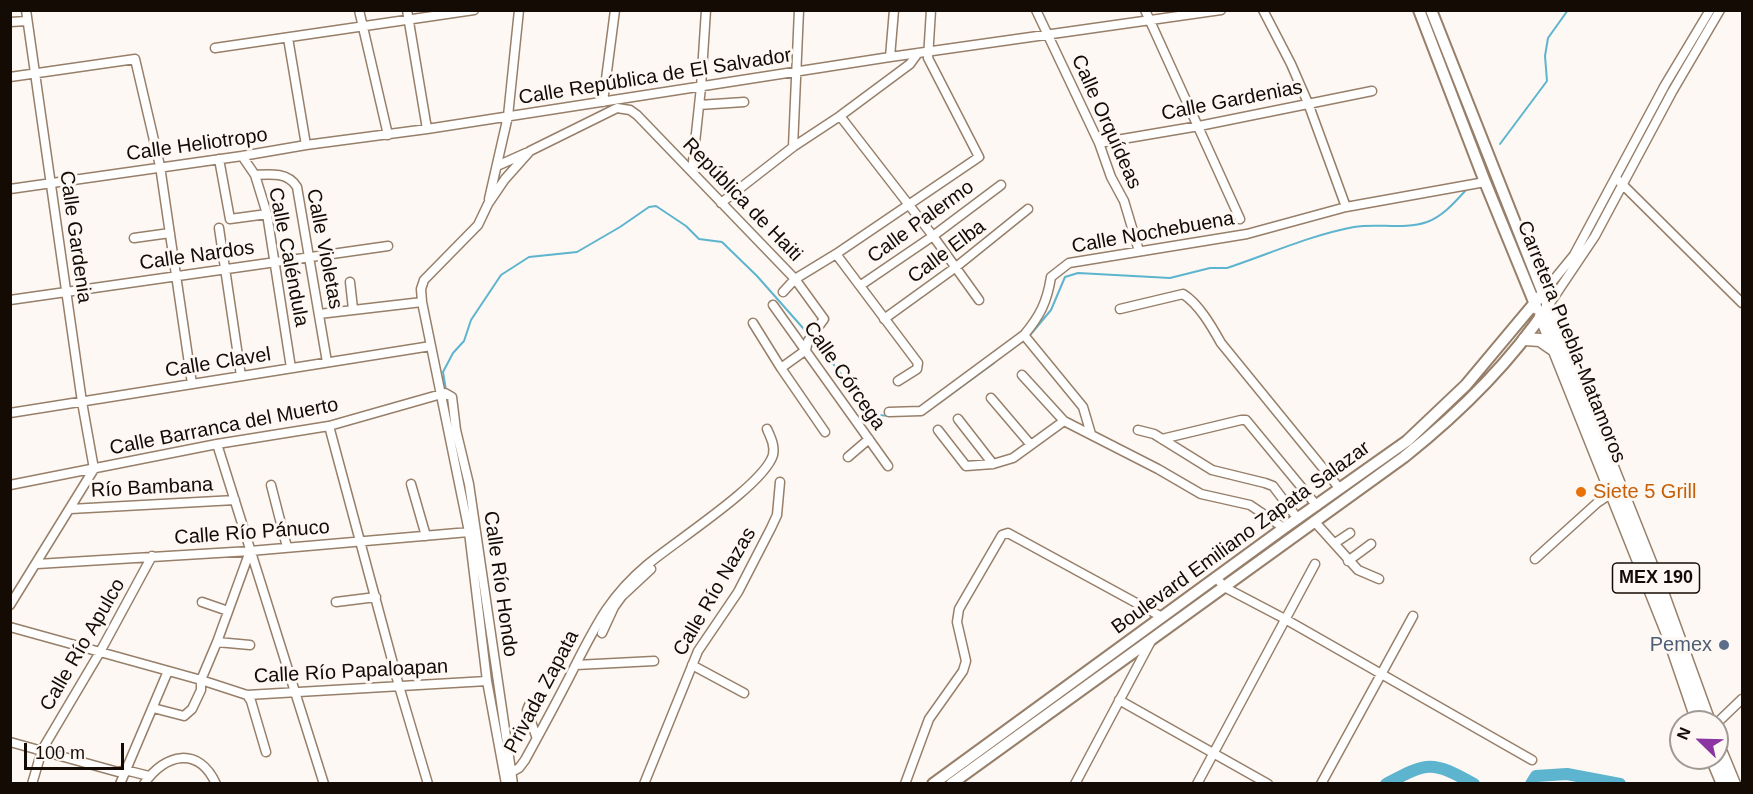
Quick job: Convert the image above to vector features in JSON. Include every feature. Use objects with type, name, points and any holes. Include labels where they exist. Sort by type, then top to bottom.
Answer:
[{"type":"highway","name":"Carretera Puebla-Matamoros","points":[[1544,311],[1555,350],[1668,634],[1694,710]]},
{"type":"highway","name":"Carretera Puebla-Matamoros","points":[[1544,311],[1663,595],[1705,710]]},
{"type":"highway","points":[[1522,342],[1540,340],[1555,350]]},
{"type":"main road","name":"Carretera Puebla-Matamoros","points":[[1419,10],[1534,303],[1544,311]]},
{"type":"main road","name":"Carretera Puebla-Matamoros","points":[[1431,10],[1543,293],[1544,311]]},
{"type":"main road","name":"Boulevard Emiliano Zapata Salazar","points":[[935,783],[964,759],[1407,441],[1466,385],[1543,293]]},
{"type":"main road","name":"Boulevard Emiliano Zapata Salazar","points":[[951,783],[1421,443],[1468,400],[1522,342],[1544,311]]},
{"type":"main road","points":[[1509,334],[1522,342]]},
{"type":"street","name":"Calle Gardenia","points":[[26,10],[82,402],[94,468]]},
{"type":"street","points":[[359,10],[388,135]]},
{"type":"street","points":[[407,10],[427,129]]},
{"type":"street","points":[[215,48],[474,10]]},
{"type":"street","points":[[488,204],[508,116],[519,10]]},
{"type":"street","points":[[603,102],[615,10]]},
{"type":"street","points":[[692,171],[706,10]]},
{"type":"street","points":[[793,147],[799,10]]},
{"type":"street","points":[[890,57],[894,10]]},
{"type":"street","points":[[783,292],[795,279],[836,254],[979,156],[928,58],[931,10]]},
{"type":"street","name":"Calle Orquídeas","points":[[1036,10],[1124,201],[1139,251]]},
{"type":"street","points":[[1145,10],[1240,219]]},
{"type":"street","name":"Calle República de El Salvador","points":[[388,135],[603,102],[618,104],[630,99],[890,57],[1221,10]]},
{"type":"street","points":[[1263,10],[1308,103],[1346,207]]},
{"type":"street","points":[[1544,311],[1614,177],[1710,10]]},
{"type":"street","points":[[1543,293],[1566,271],[1595,236],[1672,92],[1720,10]]},
{"type":"street","points":[[10,22],[27,21]]},
{"type":"street","points":[[288,38],[306,145]]},
{"type":"street","points":[[721,203],[793,147],[840,116],[910,64],[918,53]]},
{"type":"street","points":[[10,77],[135,59],[160,166],[192,384]]},
{"type":"street","name":"Calle Gardenias","points":[[1099,143],[1199,126],[1372,91]]},
{"type":"street","points":[[630,99],[627,104],[630,110]]},
{"type":"street","points":[[699,105],[744,102]]},
{"type":"street","points":[[497,166],[618,104],[630,110]]},
{"type":"street","name":"República de Haiti","points":[[630,110],[795,279],[824,319],[807,346]]},
{"type":"street","points":[[840,116],[933,236],[979,300]]},
{"type":"street","name":"Calle Heliotropo","points":[[10,189],[388,135]]},
{"type":"street","points":[[445,394],[431,346],[422,302],[421,289],[424,280],[478,225],[488,204],[505,179],[530,151]]},
{"type":"street","name":"Calle Caléndula","points":[[242,156],[255,175],[267,214],[291,368]]},
{"type":"street","points":[[219,159],[230,219],[267,214]]},
{"type":"street","name":"Calle Violetas","points":[[255,175],[284,176],[294,182],[297,187],[311,257],[327,362]]},
{"type":"street","points":[[1614,177],[1743,303]]},
{"type":"street","name":"Calle Nochebuena","points":[[889,412],[921,411],[1024,335],[1037,319],[1048,296],[1051,277],[1069,263],[1247,234],[1346,207],[1485,182]]},
{"type":"street","name":"Calle Palermo","points":[[861,285],[933,236],[1000,185]]},
{"type":"street","name":"Calle Elba","points":[[884,319],[956,267],[1028,209]]},
{"type":"street","points":[[219,228],[242,376]]},
{"type":"street","points":[[134,238],[170,233]]},
{"type":"street","name":"Calle Nardos","points":[[10,300],[388,246]]},
{"type":"street","points":[[836,254],[918,363],[917,369],[898,381]]},
{"type":"street","points":[[350,282],[352,309]]},
{"type":"street","points":[[1120,309],[1183,294],[1189,298],[1221,343],[1340,489]]},
{"type":"street","points":[[319,315],[352,309],[422,302]]},
{"type":"street","name":"Calle Córcega","points":[[773,305],[807,346],[888,466]]},
{"type":"street","points":[[753,323],[780,368],[825,432]]},
{"type":"street","points":[[1024,335],[1083,407],[1091,434]]},
{"type":"street","name":"Calle Clavel","points":[[10,413],[431,346]]},
{"type":"street","points":[[780,368],[807,346]]},
{"type":"street","points":[[1022,375],[1064,421],[1158,469],[1201,494],[1250,506],[1284,528]]},
{"type":"street","name":"Calle Barranca del Muerto","points":[[10,485],[217,444],[329,426],[445,394]]},
{"type":"street","name":"Calle Río Hondo","points":[[445,394],[469,532],[487,681],[506,783]]},
{"type":"street","name":"Calle Río Hondo","points":[[445,394],[452,397],[456,430],[469,484],[513,783]]},
{"type":"street","points":[[991,398],[1030,445]]},
{"type":"street","points":[[958,419],[993,464]]},
{"type":"street","points":[[1162,439],[1246,420],[1317,506]]},
{"type":"street","points":[[938,430],[966,466],[993,464],[1014,458],[1064,421]]},
{"type":"street","points":[[329,426],[399,686],[428,783]]},
{"type":"street","points":[[602,633],[603,621],[620,590],[647,565],[756,480],[772,457],[774,449],[767,429]]},
{"type":"street","points":[[1138,430],[1154,434],[1212,470],[1272,486],[1298,519]]},
{"type":"street","points":[[848,457],[869,440]]},
{"type":"street","points":[[217,444],[324,783]]},
{"type":"street","points":[[10,605],[94,468]]},
{"type":"street","name":"Calle Río Nazas","points":[[644,783],[692,665],[705,639],[738,592],[777,515],[780,482]]},
{"type":"street","points":[[411,484],[426,536]]},
{"type":"street","points":[[271,485],[287,547]]},
{"type":"street","points":[[1535,559],[1597,503],[1612,493]]},
{"type":"street","name":"Río Bambana","points":[[70,508],[235,501]]},
{"type":"street","points":[[1314,521],[1358,570],[1379,579]]},
{"type":"street","name":"Calle Río Pánuco","points":[[37,564],[250,551],[469,532]]},
{"type":"street","points":[[905,783],[929,719],[963,671],[966,661],[957,622],[959,609],[1002,535],[1008,533],[1162,617]]},
{"type":"street","points":[[1335,543],[1350,533]]},
{"type":"street","points":[[1348,561],[1371,544]]},
{"type":"street","points":[[153,708],[184,716],[192,709],[201,690],[201,680],[250,551]]},
{"type":"street","name":"Calle Río Apulco","points":[[32,783],[42,750],[100,652],[152,556]]},
{"type":"street","points":[[1197,783],[1315,564]]},
{"type":"street","points":[[603,621],[622,596],[651,569]]},
{"type":"street","points":[[1216,577],[1224,587],[1285,619],[1532,760]]},
{"type":"street","points":[[336,603],[376,597]]},
{"type":"street","points":[[202,602],[228,611]]},
{"type":"street","points":[[1322,783],[1413,616]]},
{"type":"street","name":"Privada Zapata","points":[[510,773],[519,768],[603,621]]},
{"type":"street","name":"Calle Río Papaloapan","points":[[10,627],[247,695],[487,681]]},
{"type":"street","points":[[1075,783],[1151,640]]},
{"type":"street","points":[[217,642],[250,645]]},
{"type":"street","points":[[576,665],[654,661]]},
{"type":"street","points":[[692,665],[744,693]]},
{"type":"street","points":[[122,778],[168,671]]},
{"type":"street","points":[[247,695],[251,701],[266,752]]},
{"type":"street","points":[[1729,712],[1743,699]]},
{"type":"street","points":[[1119,700],[1268,783]]},
{"type":"street","points":[[530,704],[527,710],[536,736]]},
{"type":"street","points":[[10,742],[42,750],[122,778],[147,780],[169,760],[190,757],[203,765],[216,783]]},
{"type":"street","points":[[951,783],[961,771],[964,759]]},
{"type":"waterway","points":[[1500,144],[1547,81],[1545,56],[1548,38],[1568,10]]},
{"type":"waterway","points":[[1031,334],[1051,310],[1065,277],[1078,273],[1170,278],[1210,268],[1227,268],[1338,230],[1363,226],[1409,226],[1427,222],[1453,204],[1466,190]]},
{"type":"waterway","points":[[446,390],[443,372],[453,353],[464,341],[471,320],[501,275],[529,257],[577,252],[649,207],[656,206],[686,226],[699,239],[722,242],[757,276],[818,345],[870,410],[878,415],[890,416]]},
{"type":"waterway","points":[[938,404],[994,363]]},
{"type":"waterway","points":[[460,464],[468,508]]},
{"type":"waterway","points":[[485,633],[500,725]]},
{"type":"waterway","points":[[1386,784],[1411,771],[1430,767],[1448,771],[1474,784]]},
{"type":"waterway","points":[[1531,784],[1536,776],[1567,774],[1620,784]]},
{"type":"place","name":"Siete 5 Grill","points":[[1581,492]]},
{"type":"place","name":"Pemex","points":[[1724,645]]}]
